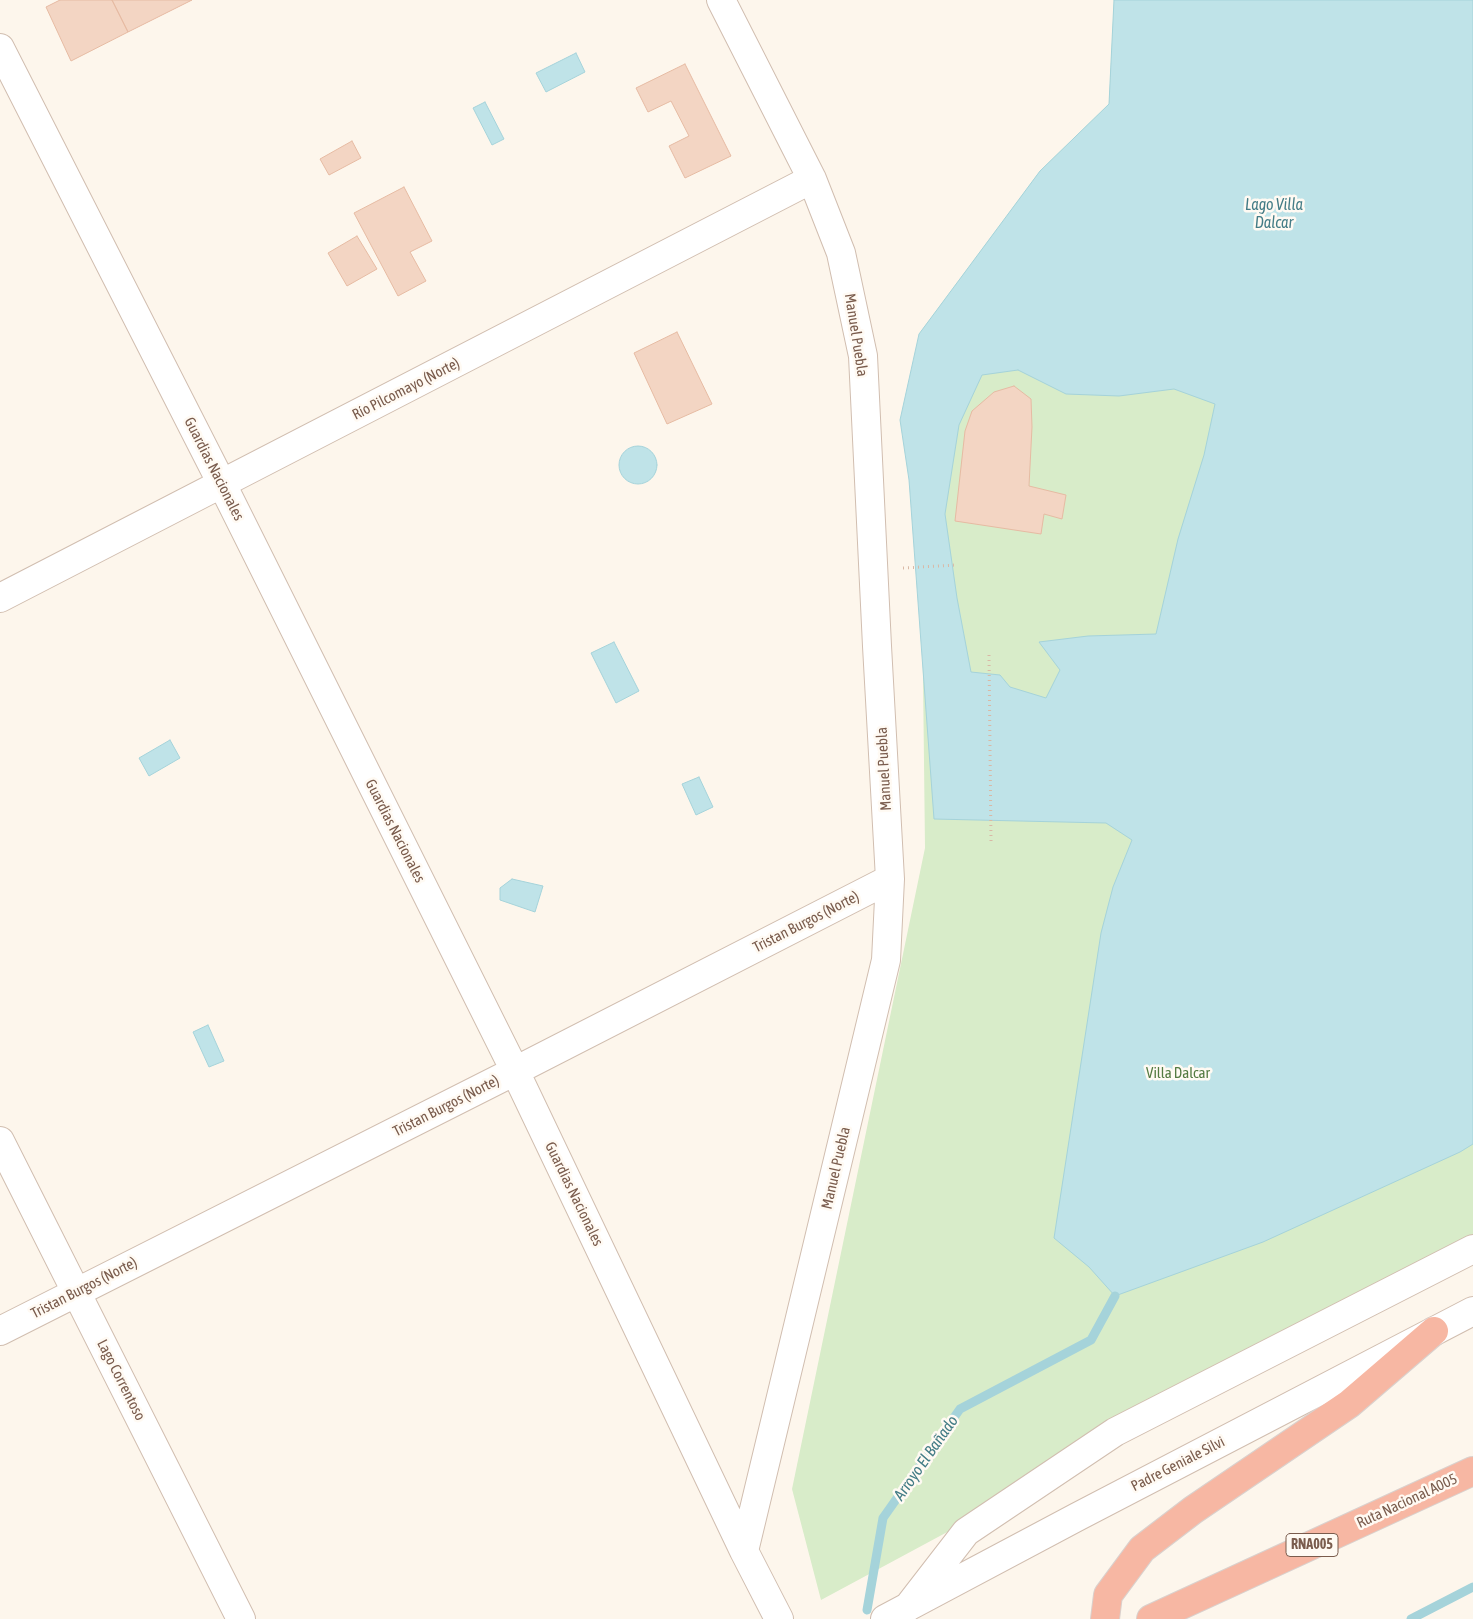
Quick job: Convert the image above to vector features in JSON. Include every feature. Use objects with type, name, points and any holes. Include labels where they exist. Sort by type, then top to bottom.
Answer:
[{"type":"highway","points":[[1105,1619],[1108,1595],[1142,1549],[1193,1510],[1348,1404],[1434,1331]]},
{"type":"highway","name":"Ruta Nacional A005","points":[[1150,1619],[1473,1471]]},
{"type":"street","name":"Manuel Puebla","points":[[720,0],[812,179],[841,253],[863,356],[876,646],[890,879],[886,960],[744,1551]]},
{"type":"street","name":"Guardias Nacionales","points":[[0,48],[222,484],[515,1071],[744,1551],[779,1619]]},
{"type":"street","name":"Río Pilcomayo (Norte)","points":[[0,598],[812,179]]},
{"type":"street","name":"Tristan Burgos (Norte)","points":[[0,1331],[890,879]]},
{"type":"street","name":"Lago Correntoso","points":[[0,1141],[241,1619]]},
{"type":"street","points":[[896,1613],[966,1532],[1115,1432],[1473,1249]]},
{"type":"street","name":"Padre Geniale Silvi","points":[[896,1613],[1473,1311]]},
{"type":"path","points":[[895,568],[956,565]]},
{"type":"path","points":[[989,655],[991,841]]},
{"type":"green space","name":"Lago Villa Dalcar","points":[[1114,0],[1473,0],[1473,1249],[821,1600],[792,1489],[925,848],[919,334],[1040,171],[1109,104]]},
{"type":"water","name":"Lago Villa Dalcar","points":[[1114,0],[1473,0],[1473,1144],[1460,1152],[1263,1242],[1115,1296],[1089,1267],[1054,1238],[1101,933],[1113,887],[1132,840],[1106,823],[934,819],[909,480],[900,420],[919,334],[1040,171],[1109,104]],"holes":[[[1018,370],[1066,394],[1119,396],[1174,389],[1215,404],[1204,455],[1178,539],[1156,634],[1088,636],[1039,642],[1060,670],[1046,698],[1010,687],[1000,675],[971,672],[957,598],[945,514],[959,425],[982,375]]]},
{"type":"water","points":[[576,53],[585,72],[546,92],[536,73]]},
{"type":"water","points":[[485,102],[504,139],[492,145],[473,108]]},
{"type":"water","points":[[638,446],[645,447],[651,452],[656,458],[656,472],[651,478],[645,483],[638,484],[631,483],[625,478],[620,472],[619,465],[620,458],[625,452],[631,447]]},
{"type":"water","points":[[614,642],[639,691],[616,703],[591,653]]},
{"type":"water","points":[[170,740],[180,758],[149,776],[139,758]]},
{"type":"water","points":[[699,777],[713,807],[696,815],[682,784]]},
{"type":"water","points":[[512,879],[543,886],[535,912],[500,900],[500,888]]},
{"type":"water","points":[[208,1025],[224,1061],[209,1067],[193,1032]]},
{"type":"building","points":[[60,0],[112,0],[128,32],[71,61],[46,7]]},
{"type":"building","points":[[112,0],[192,0],[128,32]]},
{"type":"building","points":[[685,64],[731,156],[685,178],[669,146],[689,136],[671,101],[648,112],[636,88]]},
{"type":"building","points":[[352,141],[361,158],[329,175],[320,159]]},
{"type":"building","points":[[404,187],[432,241],[410,252],[426,281],[398,296],[354,213]]},
{"type":"building","points":[[357,236],[377,269],[347,286],[328,253]]},
{"type":"building","points":[[677,332],[712,404],[667,424],[634,353]]},
{"type":"building","points":[[1014,386],[1031,399],[1032,427],[1029,486],[1066,495],[1062,519],[1044,514],[1041,534],[955,521],[965,431],[972,411],[994,392]]},
{"type":"waterway","name":"Arroyo El Bañado","points":[[867,1610],[883,1518],[960,1409],[1091,1340],[1115,1296]]},
{"type":"waterway","points":[[1411,1619],[1473,1587]]},
{"type":"park label","name":"Villa Dalcar","points":[[1178,1073]]}]
